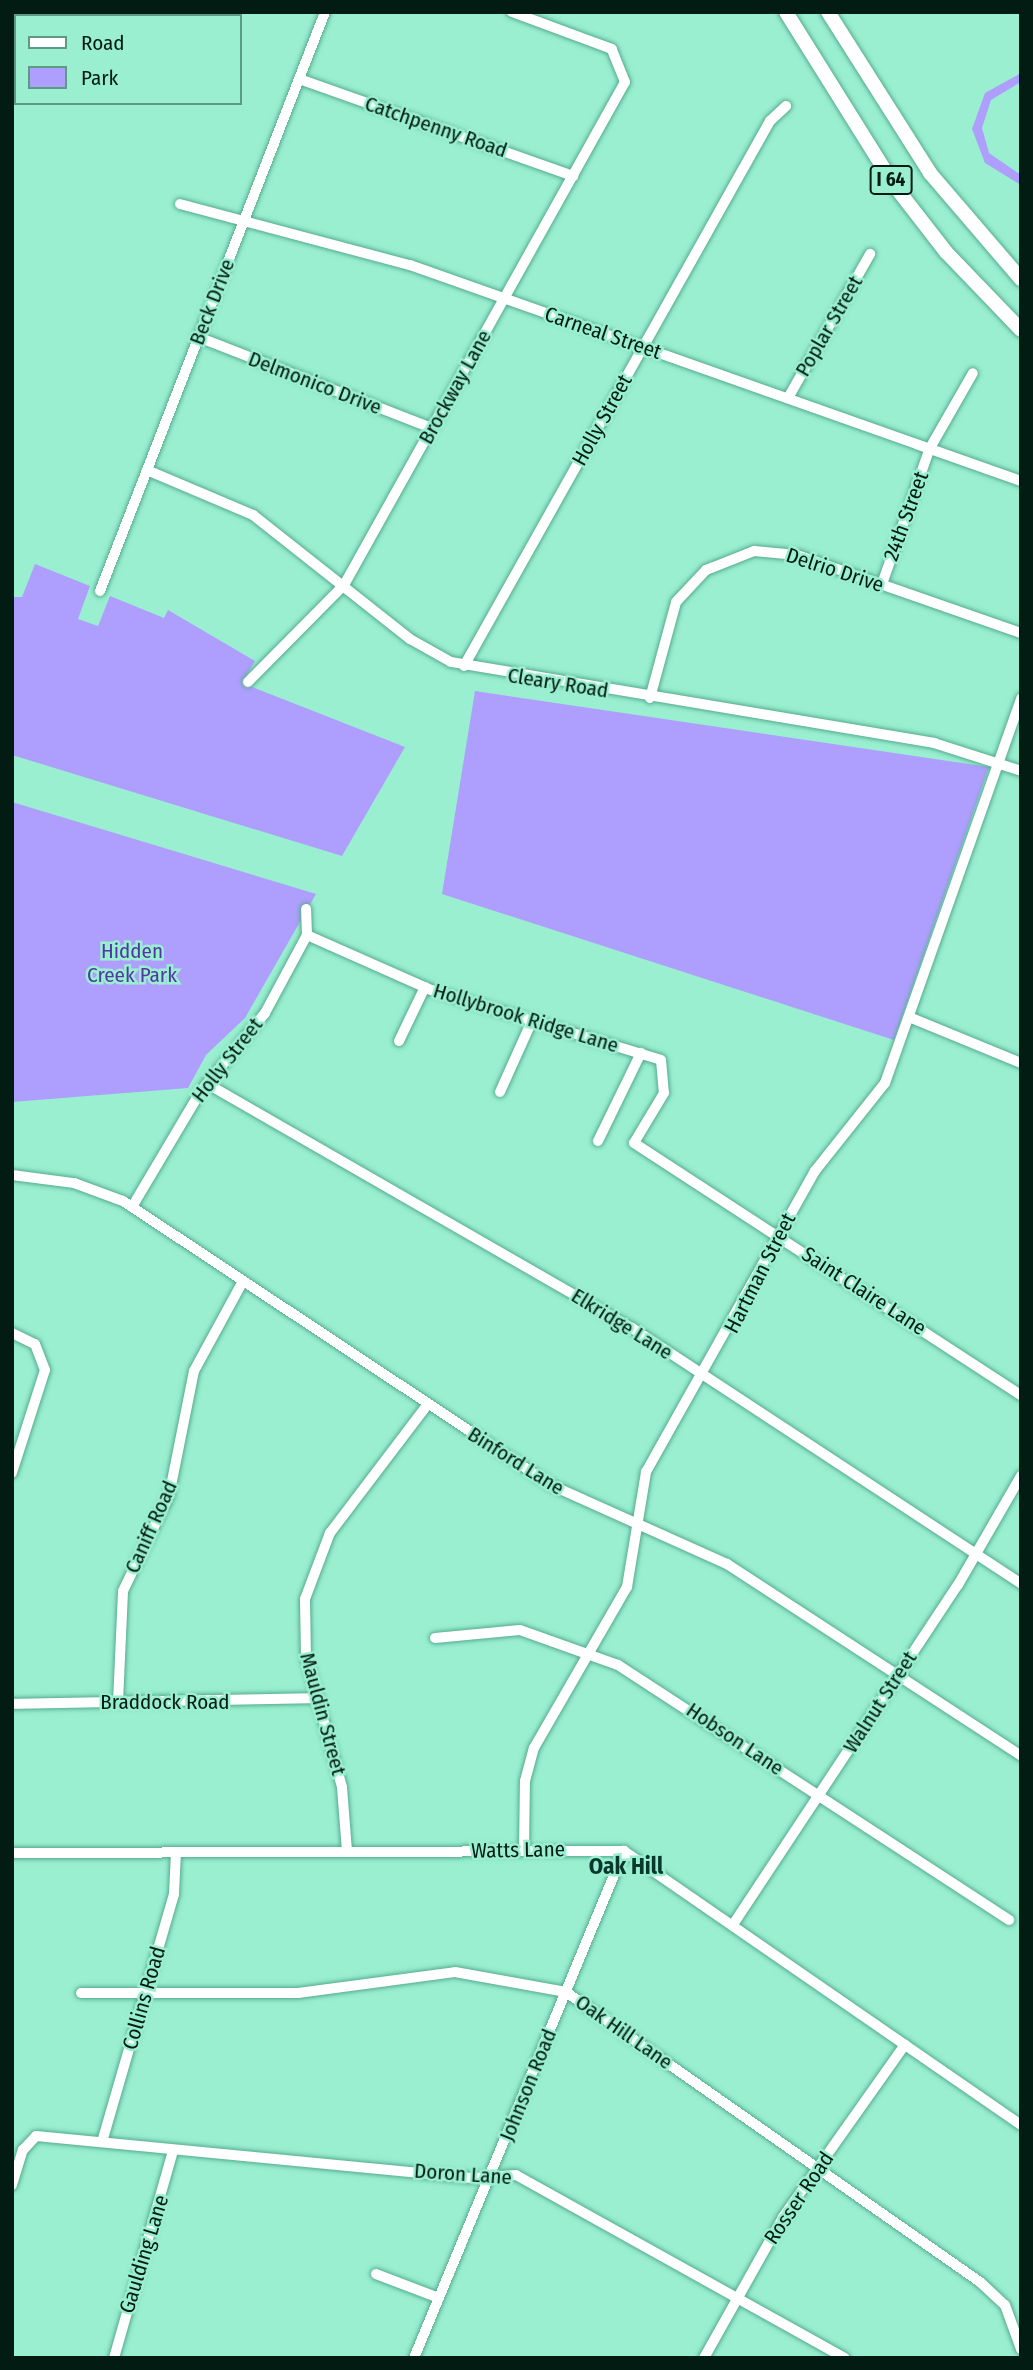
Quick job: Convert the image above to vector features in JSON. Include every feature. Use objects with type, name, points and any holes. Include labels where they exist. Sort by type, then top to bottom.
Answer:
[{"type":"highway","name":"I 64","points":[[786,12],[894,185],[946,252],[1021,330]]},
{"type":"highway","name":"I 64","points":[[828,12],[930,173],[1021,279]]},
{"type":"street","name":"Beck Drive","points":[[100,591],[325,12]]},
{"type":"street","name":"Brockway Lane","points":[[248,682],[344,585],[620,93],[624,67],[607,47],[512,12]]},
{"type":"street","name":"Catchpenny Road","points":[[299,79],[573,176]]},
{"type":"street","name":"Holly Street","points":[[464,666],[770,121],[786,106]]},
{"type":"street","name":"Carneal Street","points":[[180,204],[354,246],[1021,481]]},
{"type":"street","name":"Poplar Street","points":[[788,398],[870,254]]},
{"type":"street","name":"Delmonico Drive","points":[[198,337],[432,428]]},
{"type":"street","name":"24th Street","points":[[882,584],[930,448],[973,373]]},
{"type":"street","name":"Cleary Road","points":[[147,470],[253,515],[419,646],[464,666],[934,743],[1021,771]]},
{"type":"street","name":"Delrio Drive","points":[[650,698],[670,614],[698,576],[724,560],[784,552],[1021,633]]},
{"type":"street","name":"Hartman Street","points":[[524,1850],[525,1781],[534,1748],[591,1654],[627,1587],[651,1461],[704,1377],[815,1171],[876,1099],[909,1017],[1021,698]]},
{"type":"street","points":[[306,909],[307,935]]},
{"type":"street","name":"Holly Street","points":[[132,1207],[188,1110],[211,1086],[265,1013],[307,935]]},
{"type":"street","name":"Hollybrook Ridge Lane","points":[[307,935],[425,988],[531,1023],[661,1060],[667,1079],[634,1143]]},
{"type":"street","points":[[399,1041],[425,988]]},
{"type":"street","points":[[909,1017],[1021,1063]]},
{"type":"street","points":[[500,1092],[531,1023]]},
{"type":"street","points":[[598,1141],[642,1053]]},
{"type":"street","name":"Elkridge Lane","points":[[211,1086],[632,1328],[1021,1584]]},
{"type":"street","name":"Saint Claire Lane","points":[[634,1143],[780,1235],[1021,1395]]},
{"type":"street","name":"Binford Lane","points":[[12,1175],[74,1183],[132,1207],[551,1486],[727,1564],[1021,1756]]},
{"type":"street","name":"Caniff Road","points":[[118,1702],[123,1591],[169,1496],[194,1371],[243,1280]]},
{"type":"street","points":[[12,1334],[35,1345],[45,1370],[12,1473]]},
{"type":"street","name":"Mauldin Street","points":[[347,1851],[342,1787],[303,1631],[317,1559],[428,1404]]},
{"type":"street","name":"Walnut Street","points":[[734,1923],[975,1556],[1021,1476]]},
{"type":"street","name":"Hobson Lane","points":[[435,1638],[520,1630],[591,1654],[668,1694],[1009,1920]]},
{"type":"street","name":"Braddock Road","points":[[12,1704],[318,1698]]},
{"type":"street","points":[[624,1851],[734,1923],[1021,2125]]},
{"type":"street","name":"Watts Lane","points":[[12,1853],[624,1851]]},
{"type":"street","name":"Johnson Road","points":[[414,2358],[624,1851]]},
{"type":"street","name":"Collins Road","points":[[102,2142],[174,1894],[176,1852]]},
{"type":"street","name":"Oak Hill Lane","points":[[81,1993],[298,1993],[454,1972],[566,1992],[998,2296],[1021,2349]]},
{"type":"street","name":"Rosser Road","points":[[704,2358],[737,2298],[818,2169],[905,2045]]},
{"type":"street","name":"Doron Lane","points":[[12,2185],[23,2150],[36,2136],[173,2151],[491,2176],[516,2175],[845,2358]]},
{"type":"street","name":"Gaulding Lane","points":[[114,2358],[173,2151]]},
{"type":"street","points":[[376,2274],[439,2298]]},
{"type":"green space","points":[[1021,73],[1021,82],[991,100],[982,128],[989,153],[1021,175],[1021,185],[985,163],[972,129],[985,93]]},
{"type":"green space","points":[[35,564],[90,586],[78,619],[98,626],[110,596],[164,618],[168,610],[255,661],[242,683],[405,747],[342,856],[12,755],[12,597],[22,597]]},
{"type":"green space","points":[[475,691],[989,767],[894,1040],[442,894]]},
{"type":"green space","name":"Hidden Creek Park","points":[[12,802],[316,894],[245,1018],[206,1055],[188,1088],[12,1102]]},
{"type":"district","name":"Oak Hill","points":[[626,1866]]}]
